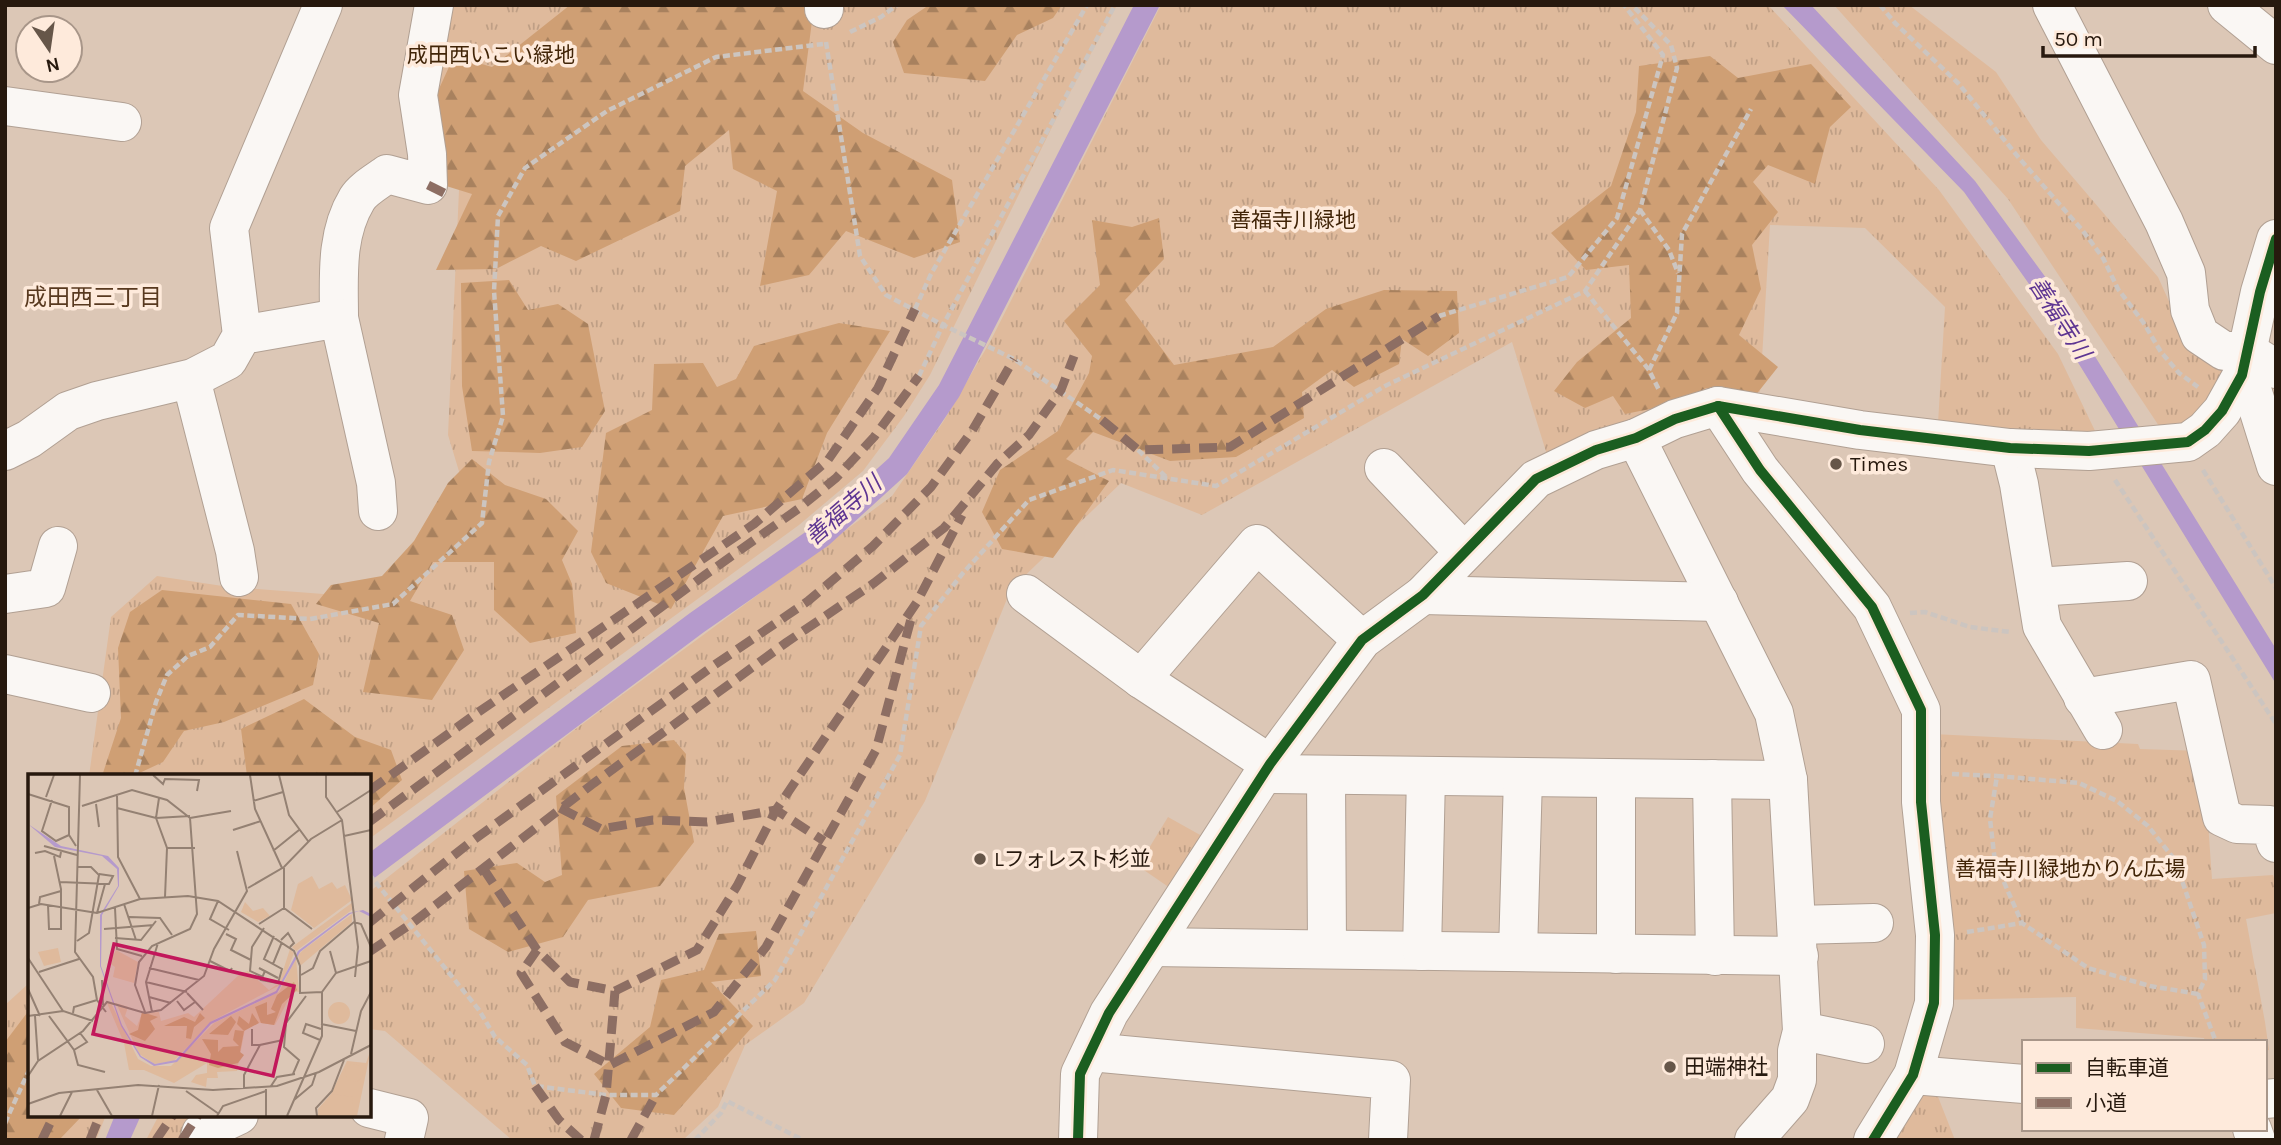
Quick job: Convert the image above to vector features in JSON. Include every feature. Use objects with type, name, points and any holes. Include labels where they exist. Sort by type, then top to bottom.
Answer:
[{"type":"street","points":[[5,451],[29,439],[68,411],[97,401],[191,379],[228,360],[242,335],[229,228],[323,5]]},
{"type":"street","points":[[378,511],[376,483],[339,318],[339,251],[358,197],[387,174],[428,185],[427,154],[418,94],[434,5]]},
{"type":"street","points":[[2052,5],[2164,222],[2186,274],[2190,310],[2200,335],[2224,351],[2255,365]]},
{"type":"street","points":[[2227,5],[2276,45]]},
{"type":"street","points":[[5,106],[122,122]]},
{"type":"street","points":[[2276,239],[2260,292],[2255,365],[2250,383],[2276,466]]},
{"type":"street","points":[[242,335],[339,318]]},
{"type":"street","points":[[1078,1140],[1080,1074],[1110,1013],[1266,769],[1362,640],[1423,595],[1536,479],[1596,450],[1636,438],[1675,419],[1718,406],[2010,449],[2097,450],[2188,442],[2205,430],[2222,411],[2255,365]]},
{"type":"street","points":[[191,379],[235,551],[239,578]]},
{"type":"street","points":[[1718,406],[1760,470],[1872,607],[1921,710],[1921,802],[1935,934],[1934,1003],[1913,1075],[1873,1140]]},
{"type":"street","points":[[1636,438],[1774,713],[1788,780],[1802,1031],[1797,1051],[1797,1080],[1790,1099],[1754,1140]]},
{"type":"street","points":[[2010,449],[2019,484],[2042,626],[2103,730]]},
{"type":"street","points":[[1384,468],[1464,552]]},
{"type":"street","points":[[1141,679],[1257,544],[1362,640]]},
{"type":"street","points":[[5,594],[46,588],[58,546]]},
{"type":"street","points":[[2036,587],[2128,581]]},
{"type":"street","points":[[1026,594],[1266,769],[1326,775],[1788,780]]},
{"type":"street","points":[[1423,595],[1718,603]]},
{"type":"street","points":[[5,674],[91,693]]},
{"type":"street","points":[[2083,698],[2191,680],[2222,817],[2237,824],[2270,825],[2276,843]]},
{"type":"street","points":[[1326,775],[1327,949]]},
{"type":"street","points":[[1422,951],[1426,776]]},
{"type":"street","points":[[1518,953],[1523,777]]},
{"type":"street","points":[[1616,779],[1616,954]]},
{"type":"street","points":[[1713,779],[1715,956]]},
{"type":"street","points":[[1152,947],[1715,956],[1798,941],[1874,923]]},
{"type":"street","points":[[1802,1031],[1865,1044]]},
{"type":"street","points":[[1091,1052],[1403,1082],[1388,1140]]},
{"type":"street","points":[[1913,1075],[2022,1084]]},
{"type":"street","points":[[371,1108],[409,1118],[404,1140]]},
{"type":"street","points":[[199,1140],[201,1133],[235,1117]]},
{"type":"path","points":[[915,309],[931,274],[1087,5]]},
{"type":"path","points":[[919,376],[943,326],[1115,5]]},
{"type":"path","points":[[1439,316],[1568,276],[1617,218],[1663,55],[1624,5]]},
{"type":"path","points":[[371,877],[479,1010],[495,1037],[527,1065],[535,1086],[606,1095],[656,1095],[775,980],[900,755],[921,626],[963,573],[1029,500],[1113,470],[1216,486],[1385,386],[1585,291],[1640,210],[1677,68],[1671,45],[1632,5]]},
{"type":"path","points":[[1880,5],[1895,23],[1958,83],[2019,158],[2083,230],[2103,258],[2118,289],[2161,352],[2179,373],[2199,388]]},
{"type":"path","points":[[824,7],[826,44],[860,256],[886,295],[999,352],[1061,390],[1102,420]]},
{"type":"path","points":[[136,774],[156,702],[167,675],[188,656],[210,648],[238,615],[310,619],[393,604],[482,523],[489,462],[503,416],[494,291],[498,216],[524,168],[607,111],[716,57]]},
{"type":"path","points":[[1649,370],[1677,313],[1682,234],[1751,108]]},
{"type":"path","points":[[1640,210],[1669,250],[1680,277]]},
{"type":"path","points":[[1585,291],[1649,370],[1675,419]]},
{"type":"path","points":[[1138,450],[1168,479]]},
{"type":"path","points":[[2097,450],[2276,724]]},
{"type":"path","points":[[2214,487],[2276,588]]},
{"type":"path","points":[[1877,617],[1925,612],[1970,627],[1997,632],[2046,632]]},
{"type":"path","points":[[1921,772],[2079,783],[2117,801],[2148,826],[2175,860],[2204,945],[2205,979],[2198,994],[2215,1040]]},
{"type":"path","points":[[1997,776],[1990,819],[1995,862],[2022,923],[2088,968],[2150,986],[2198,994]]},
{"type":"path","points":[[1935,934],[1943,936],[2022,923]]},
{"type":"path","points":[[5,1123],[28,1072]]},
{"type":"path","points":[[695,1140],[721,1113],[727,1101],[803,1140]]},
{"type":"green space","name":"成田西いこい緑地","points":[[444,5],[1117,5],[1059,113],[930,375],[904,416],[863,471],[799,525],[371,838],[371,774],[89,774],[111,617],[157,576],[229,587],[377,598],[464,488],[448,435],[459,190],[426,94]]},
{"type":"green space","points":[[570,5],[809,5],[812,21],[803,91],[863,133],[952,180],[960,242],[914,258],[846,231],[809,275],[760,286],[777,191],[733,169],[729,130],[685,166],[680,211],[576,261],[541,246],[496,269],[436,270],[472,194],[401,172],[454,56],[492,67]]},
{"type":"green space","points":[[929,5],[1062,5],[1053,18],[1017,35],[985,81],[904,73],[893,42],[907,20]]},
{"type":"green space","name":"善福寺川緑地","points":[[1161,5],[1768,5],[1939,190],[2058,354],[2098,437],[1938,423],[1945,307],[1865,228],[1770,225],[1760,392],[1723,397],[1548,458],[1512,342],[1202,515],[1121,483],[1011,589],[925,801],[804,1003],[745,1045],[718,1107],[683,1140],[512,1140],[385,1031],[371,1029],[371,890],[573,731],[892,496],[943,422],[990,342]]},
{"type":"green space","points":[[1834,5],[1909,5],[1996,72],[2041,140],[2158,277],[2190,348],[2227,370],[2207,410],[2177,431],[2159,426],[2008,199]]},
{"type":"green space","points":[[1710,56],[1738,78],[1811,64],[1851,107],[1830,127],[1815,184],[1768,165],[1753,182],[1778,212],[1752,245],[1761,289],[1739,335],[1778,367],[1751,401],[1706,388],[1680,403],[1625,414],[1613,396],[1585,408],[1554,391],[1577,362],[1631,318],[1629,265],[1586,270],[1551,233],[1611,186],[1636,112],[1639,66]]},
{"type":"green space","points":[[1159,218],[1164,259],[1125,300],[1174,365],[1273,347],[1326,309],[1384,290],[1457,291],[1459,333],[1428,356],[1402,339],[1399,364],[1354,387],[1332,370],[1302,392],[1304,418],[1236,457],[1170,461],[1093,432],[1066,459],[1109,481],[1053,558],[1002,549],[982,512],[1000,470],[1058,431],[1089,373],[1092,356],[1064,321],[1100,285],[1092,220],[1132,227]]},
{"type":"green space","points":[[509,280],[528,310],[558,304],[588,324],[605,411],[582,447],[540,453],[472,451],[462,386],[461,283]]},
{"type":"green space","points":[[839,323],[890,331],[827,433],[802,499],[723,516],[671,609],[606,583],[591,552],[606,433],[652,410],[654,364],[703,363],[717,387],[736,379],[754,346]]},
{"type":"green space","points":[[472,459],[505,485],[546,499],[578,531],[562,560],[572,584],[576,633],[530,643],[494,610],[494,562],[433,562],[410,601],[452,615],[464,650],[432,700],[363,692],[379,623],[316,604],[331,585],[382,576],[414,541],[448,483]]},
{"type":"green space","points":[[162,590],[291,604],[319,654],[313,685],[224,722],[184,731],[163,762],[137,774],[103,774],[121,718],[118,648],[130,612]]},
{"type":"green space","points":[[304,699],[355,737],[391,750],[402,780],[371,807],[371,774],[247,774],[241,729]]},
{"type":"green space","name":"善福寺川緑地かりん広場","points":[[1933,734],[2138,744],[2140,749],[2203,751],[2212,879],[2273,875],[2276,883],[2276,913],[2246,919],[2269,1050],[2267,1040],[2204,1040],[2076,1028],[2076,997],[1940,1000]]},
{"type":"green space","points":[[674,740],[686,754],[684,788],[694,842],[660,886],[588,900],[563,937],[508,952],[469,929],[464,871],[517,863],[545,882],[562,875],[556,796],[622,746]]},
{"type":"green space","points":[[1168,817],[1202,836],[1170,888],[1138,866]]},
{"type":"green space","points":[[756,931],[761,976],[711,982],[753,1026],[674,1115],[621,1108],[594,1074],[650,1027],[661,980],[704,970],[719,934]]},
{"type":"green space","points":[[28,984],[28,1117],[105,1117],[96,1140],[5,1140],[5,1005]]},
{"type":"green space","points":[[28,1012],[28,1117],[81,1117],[59,1140],[5,1140],[5,1042]]},
{"type":"green space","points":[[1933,1084],[1955,1140],[1886,1140],[1913,1088]]},
{"type":"green space","points":[[158,1117],[213,1117],[188,1140],[146,1140]]},
{"type":"water","name":"善福寺川","points":[[1134,5],[1160,5],[959,397],[907,474],[829,545],[704,632],[371,881],[371,852],[690,613],[814,526],[889,458],[939,385]]},
{"type":"water","name":"善福寺川","points":[[1782,5],[1811,5],[1975,181],[2049,282],[2276,649],[2276,684],[2034,291],[1964,192]]},
{"type":"water","points":[[114,1117],[140,1117],[130,1140],[105,1140]]},
{"type":"marked path","points":[[428,185],[450,196]]},
{"type":"marked path","points":[[371,790],[477,713],[754,524],[828,460],[878,388],[915,309]]},
{"type":"marked path","points":[[1102,420],[1138,450],[1230,447],[1439,316]]},
{"type":"marked path","points":[[371,951],[411,924],[594,783],[787,642],[874,583],[944,528],[998,463],[1029,435],[1061,390],[1074,356]]},
{"type":"marked path","points":[[371,921],[468,844],[713,666],[808,601],[873,546],[931,487],[972,431],[1014,359]]},
{"type":"marked path","points":[[371,821],[798,509],[836,478],[874,437],[919,376]]},
{"type":"marked path","points":[[483,868],[537,950],[570,982],[615,991],[697,950],[737,886],[776,810],[917,602],[962,515]]},
{"type":"marked path","points":[[537,950],[521,973],[565,1042],[610,1065],[714,1012],[766,947],[876,750],[911,619]]},
{"type":"marked path","points":[[560,808],[601,829],[653,820],[707,822],[776,810],[824,841]]},
{"type":"marked path","points":[[594,1140],[606,1095],[615,991]]},
{"type":"marked path","points":[[535,1086],[559,1120],[581,1140]]},
{"type":"marked path","points":[[631,1140],[656,1095]]},
{"type":"marked path","points":[[42,1140],[53,1117]]},
{"type":"marked path","points":[[90,1140],[99,1117]]},
{"type":"marked path","points":[[156,1140],[172,1117]]},
{"type":"marked path","points":[[182,1140],[197,1117]]},
{"type":"cycle path","points":[[1078,1140],[1080,1074],[1109,1013],[1270,764],[1362,640],[1423,595],[1536,479],[1596,450],[1636,438],[1675,419],[1718,406],[1860,430],[2010,448],[2089,451],[2188,442],[2205,430],[2222,411],[2242,375],[2260,292],[2276,239]]},
{"type":"cycle path","points":[[1718,406],[1760,470],[1872,607],[1921,710],[1921,802],[1935,935],[1934,1003],[1913,1075],[1873,1140]]},
{"type":"place","name":"Times","points":[[1836,464]]},
{"type":"place","name":"Lフォレスト杉並","points":[[980,859]]},
{"type":"place","name":"田端神社","points":[[1670,1067]]},
{"type":"district","name":"成田西三丁目","points":[[93,297]]}]
